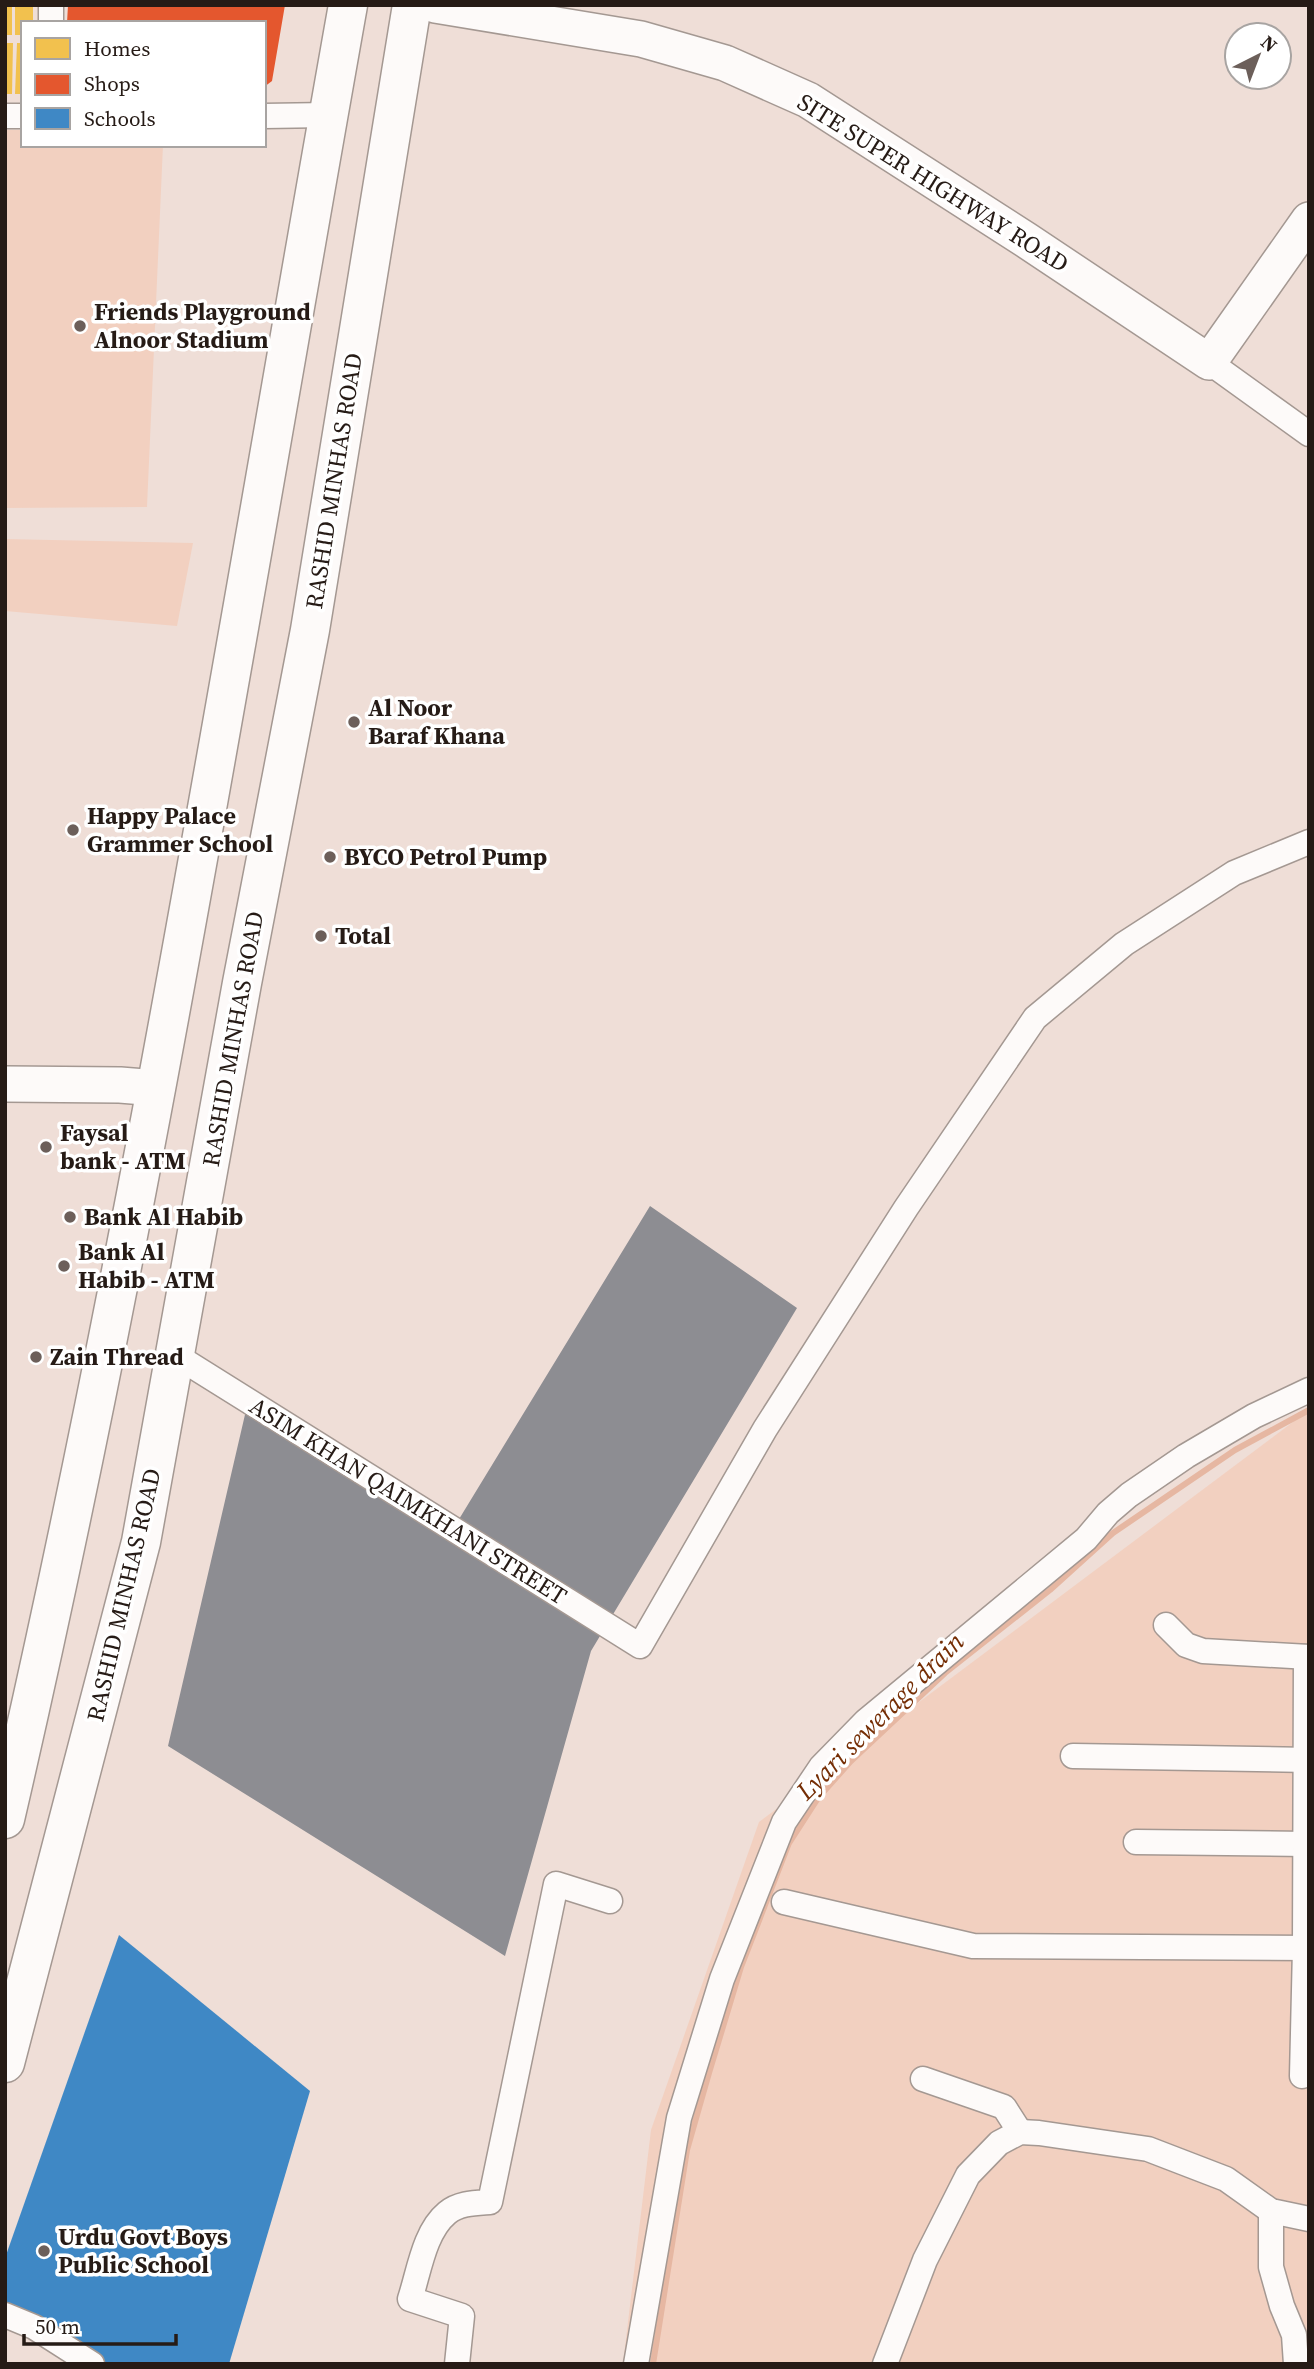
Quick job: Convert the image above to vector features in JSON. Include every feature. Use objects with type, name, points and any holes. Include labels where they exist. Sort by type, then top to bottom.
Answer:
[{"type":"main road","points":[[5,1819],[51,1619],[157,1088],[348,5]]},
{"type":"main road","name":"RASHID MINHAS ROAD","points":[[5,2063],[141,1542],[242,983],[310,630],[412,5]]},
{"type":"street","name":"SITE SUPER HIGHWAY ROAD","points":[[435,5],[641,39],[725,63],[808,100],[1026,240],[1209,362],[1309,434]]},
{"type":"street","points":[[266,116],[328,115]]},
{"type":"street","points":[[1209,362],[1309,220]]},
{"type":"street","name":"ASIM KHAN QAIMKHANI STREET","points":[[175,1355],[640,1646],[765,1429],[906,1208],[1035,1018],[1135,936],[1234,873],[1309,842]]},
{"type":"street","points":[[5,1084],[157,1088]]},
{"type":"street","points":[[636,2364],[682,2106],[722,1979],[784,1822],[821,1766],[866,1721],[1086,1539],[1129,1494],[1254,1416],[1309,1390]]},
{"type":"street","points":[[1166,1625],[1186,1645],[1203,1651],[1307,1657],[1307,1948],[1302,2076]]},
{"type":"street","points":[[1073,1756],[1307,1760]]},
{"type":"street","points":[[1136,1842],[1306,1844]]},
{"type":"street","points":[[457,2364],[462,2316],[410,2299],[418,2273],[431,2234],[447,2213],[468,2203],[490,2202],[556,1884],[610,1901]]},
{"type":"street","points":[[784,1902],[973,1945],[1307,1948]]},
{"type":"street","points":[[923,2080],[1004,2107],[1020,2132]]},
{"type":"street","points":[[885,2364],[925,2260],[968,2175],[999,2143],[1020,2132],[1148,2149],[1226,2179],[1271,2211],[1309,2219]]},
{"type":"street","points":[[1271,2211],[1271,2267],[1294,2335],[1296,2364]]},
{"type":"street","points":[[5,2315],[34,2327],[92,2364]]},
{"type":"shaded area","name":"Friends Playground Alnoor Stadium","points":[[5,130],[21,130],[21,147],[163,147],[147,507],[5,508]]},
{"type":"shaded area","points":[[5,539],[193,543],[177,626],[5,611]]},
{"type":"shaded area","points":[[1309,1410],[1309,2364],[623,2364],[651,2130],[759,1822]]},
{"type":"building: Homes","points":[[5,5],[12,5],[12,35],[5,35]]},
{"type":"building: Homes","points":[[15,5],[33,5],[33,21],[21,21],[21,35],[15,35]]},
{"type":"building: Homes","points":[[5,43],[13,43],[12,94],[5,94]]},
{"type":"building: Homes","points":[[17,43],[21,43],[21,94],[15,94]]},
{"type":"building: Shops","points":[[68,5],[285,5],[272,81],[266,86],[266,21],[67,21]]},
{"type":"building: Schools","points":[[119,1935],[310,2091],[229,2364],[106,2364],[5,2302],[5,2258]]},
{"type":"building: Industry","points":[[650,1206],[797,1308],[591,1651],[505,1956],[168,1746],[247,1406],[453,1529]]},
{"type":"waterway","name":"Lyari sewerage drain","points":[[653,2364],[687,2150],[709,2073],[741,1967],[789,1843],[818,1798],[851,1761],[945,1673],[1050,1590],[1113,1533],[1235,1450],[1309,1410]]},
{"type":"place","name":"Friends Playground Alnoor Stadium","points":[[80,326]]},
{"type":"place","name":"Al Noor Baraf Khana","points":[[354,722]]},
{"type":"place","name":"Happy Palace Grammer School","points":[[73,830]]},
{"type":"place","name":"BYCO Petrol Pump","points":[[330,857]]},
{"type":"place","name":"Total","points":[[321,936]]},
{"type":"place","name":"Faysal bank - ATM","points":[[46,1147]]},
{"type":"place","name":"Bank Al Habib","points":[[70,1217]]},
{"type":"place","name":"Bank Al Habib - ATM","points":[[64,1266]]},
{"type":"place","name":"Zain Thread","points":[[36,1357]]},
{"type":"place","name":"Urdu Govt Boys Public School","points":[[44,2251]]}]
